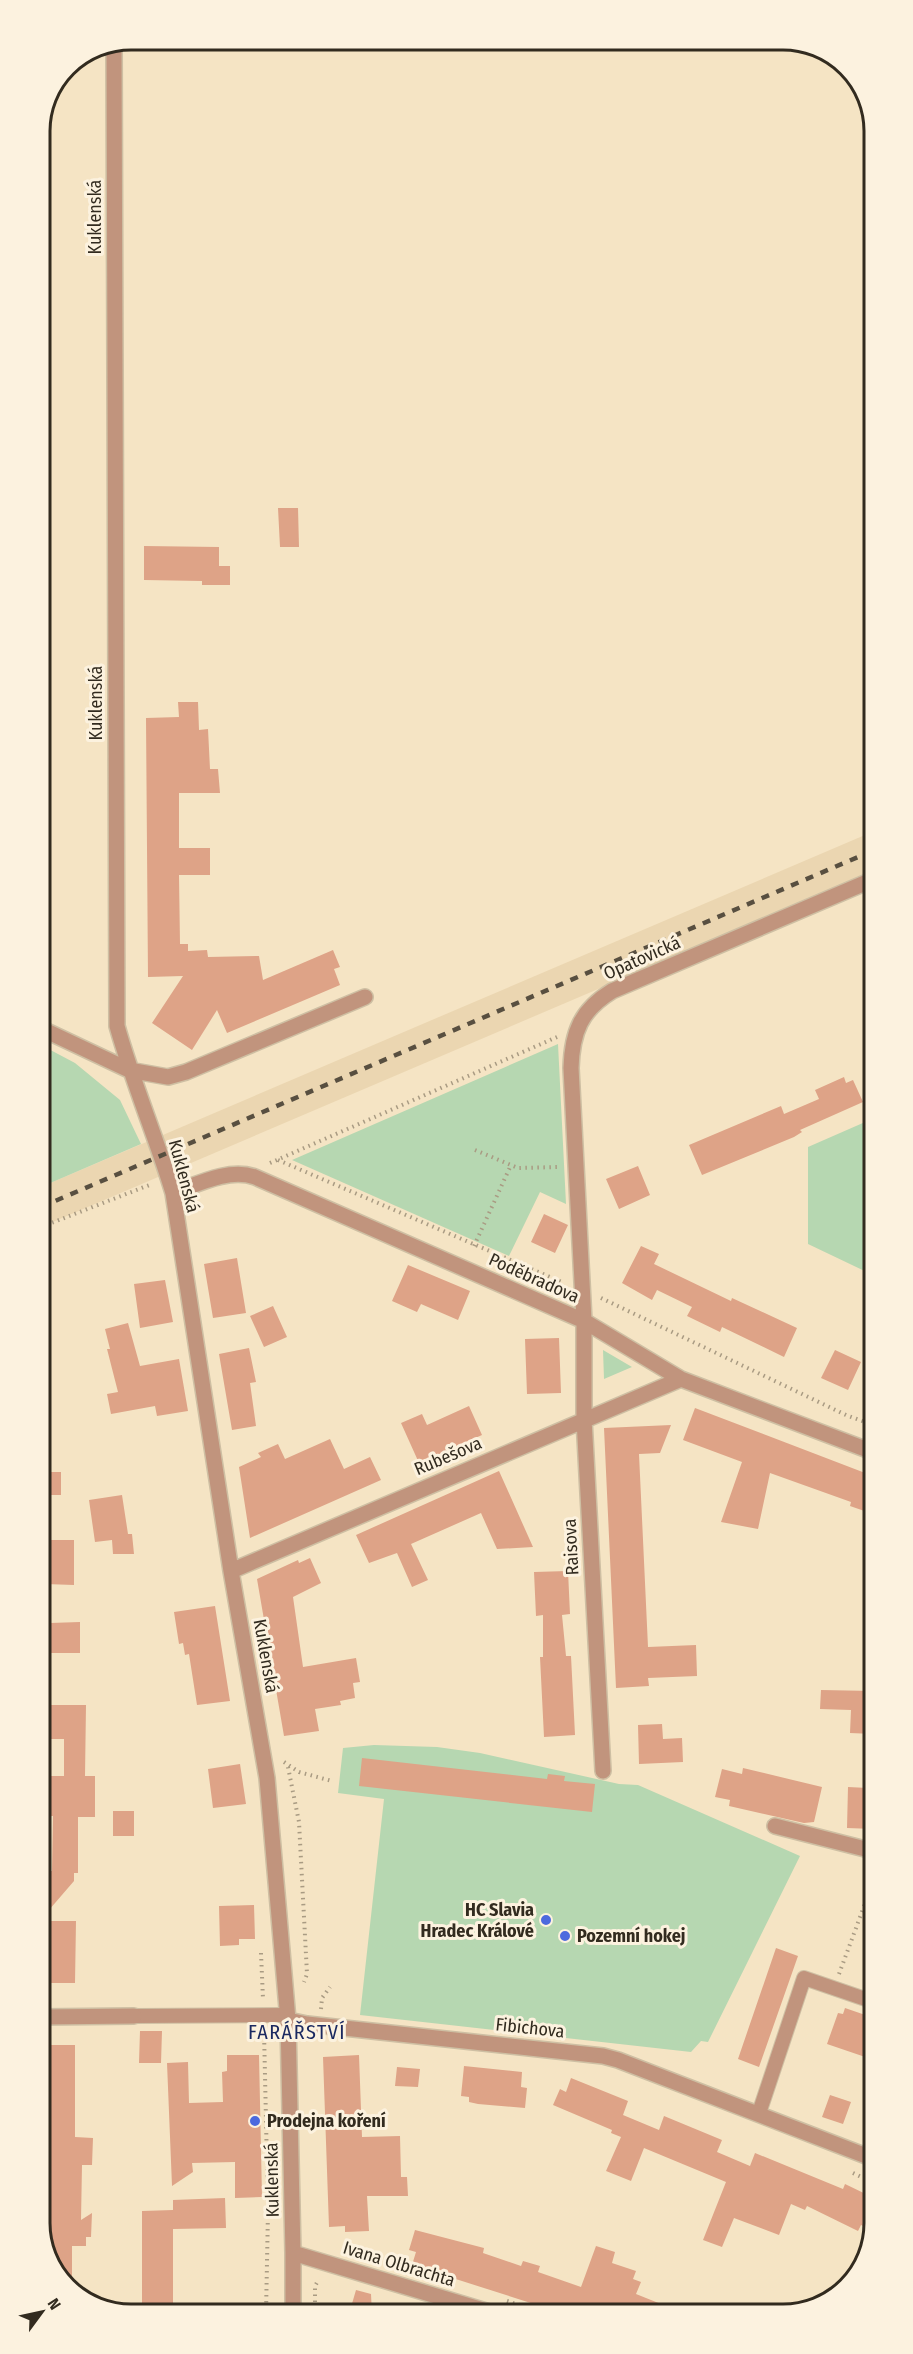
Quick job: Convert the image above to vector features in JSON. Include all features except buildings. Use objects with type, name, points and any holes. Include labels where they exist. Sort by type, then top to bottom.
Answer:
[{"type":"street","name":"Kuklenská","points":[[114,51],[117,1026],[129,1070],[173,1193],[231,1571],[267,1778],[287,2017],[292,2304]]},
{"type":"street","name":"Opatovická","points":[[584,1321],[571,1068],[572,1045],[577,1028],[594,1005],[612,992],[864,883]]},
{"type":"street","points":[[50,1033],[129,1070],[168,1077],[186,1072],[366,997]]},
{"type":"street","points":[[173,1193],[226,1175],[246,1174]]},
{"type":"street","name":"Poděbradova","points":[[246,1174],[584,1321],[681,1379],[864,1449]]},
{"type":"street","name":"Raisova","points":[[584,1321],[584,1419],[603,1771]]},
{"type":"street","name":"Rubešova","points":[[231,1571],[681,1379]]},
{"type":"street","points":[[775,1826],[864,1849]]},
{"type":"street","name":"Fibichova","points":[[50,2017],[134,2016]]},
{"type":"street","name":"Fibichova","points":[[287,2017],[308,2024],[603,2056],[759,2113],[864,2155]]},
{"type":"street","name":"Ivana Olbrachta","points":[[293,2253],[463,2304]]},
{"type":"lane","points":[[759,2113],[804,1978],[864,1999]]},
{"type":"lane","name":"Fibichova","points":[[134,2016],[264,2015],[287,2017]]},
{"type":"path","points":[[246,1174],[577,1028]]},
{"type":"path","points":[[475,1150],[518,1168],[576,1167]]},
{"type":"path","points":[[474,1246],[511,1165]]},
{"type":"path","points":[[50,1223],[168,1177]]},
{"type":"path","points":[[280,1756],[287,1766],[299,1822],[308,1974],[303,1983]]},
{"type":"path","points":[[287,1766],[299,1772],[332,1781]]},
{"type":"path","points":[[834,1989],[864,1907]]},
{"type":"path","points":[[261,1946],[268,2210],[266,2304]]},
{"type":"path","points":[[313,2013],[321,2013],[322,1998],[330,1987]]},
{"type":"path","points":[[853,2173],[864,2178]]},
{"type":"path","points":[[315,2304],[315,2286],[321,2276]]},
{"type":"shaded area","points":[[864,835],[864,875],[50,1223],[50,1183]]},
{"type":"green space","points":[[558,1044],[566,1204],[540,1192],[509,1256],[292,1160]]},
{"type":"green space","points":[[50,1050],[75,1063],[120,1100],[141,1144],[50,1183]]},
{"type":"green space","points":[[864,1122],[864,1271],[808,1244],[808,1147]]},
{"type":"green space","points":[[603,1350],[632,1367],[604,1379]]},
{"type":"green space","name":"Pozemní hokej","points":[[374,1745],[437,1747],[480,1753],[619,1784],[638,1785],[800,1856],[708,2042],[701,2041],[691,2052],[360,2015],[384,1799],[338,1793],[343,1748]]},
{"type":"railway","points":[[50,1203],[864,854]]},
{"type":"place","name":"HC Slavia Hradec Králové","points":[[546,1920]]},
{"type":"place","name":"Pozemní hokej","points":[[565,1936]]},
{"type":"place","name":"Prodejna koření","points":[[255,2121]]},
{"type":"district","name":"FARÁŘSTVÍ","points":[[297,2032]]}]
